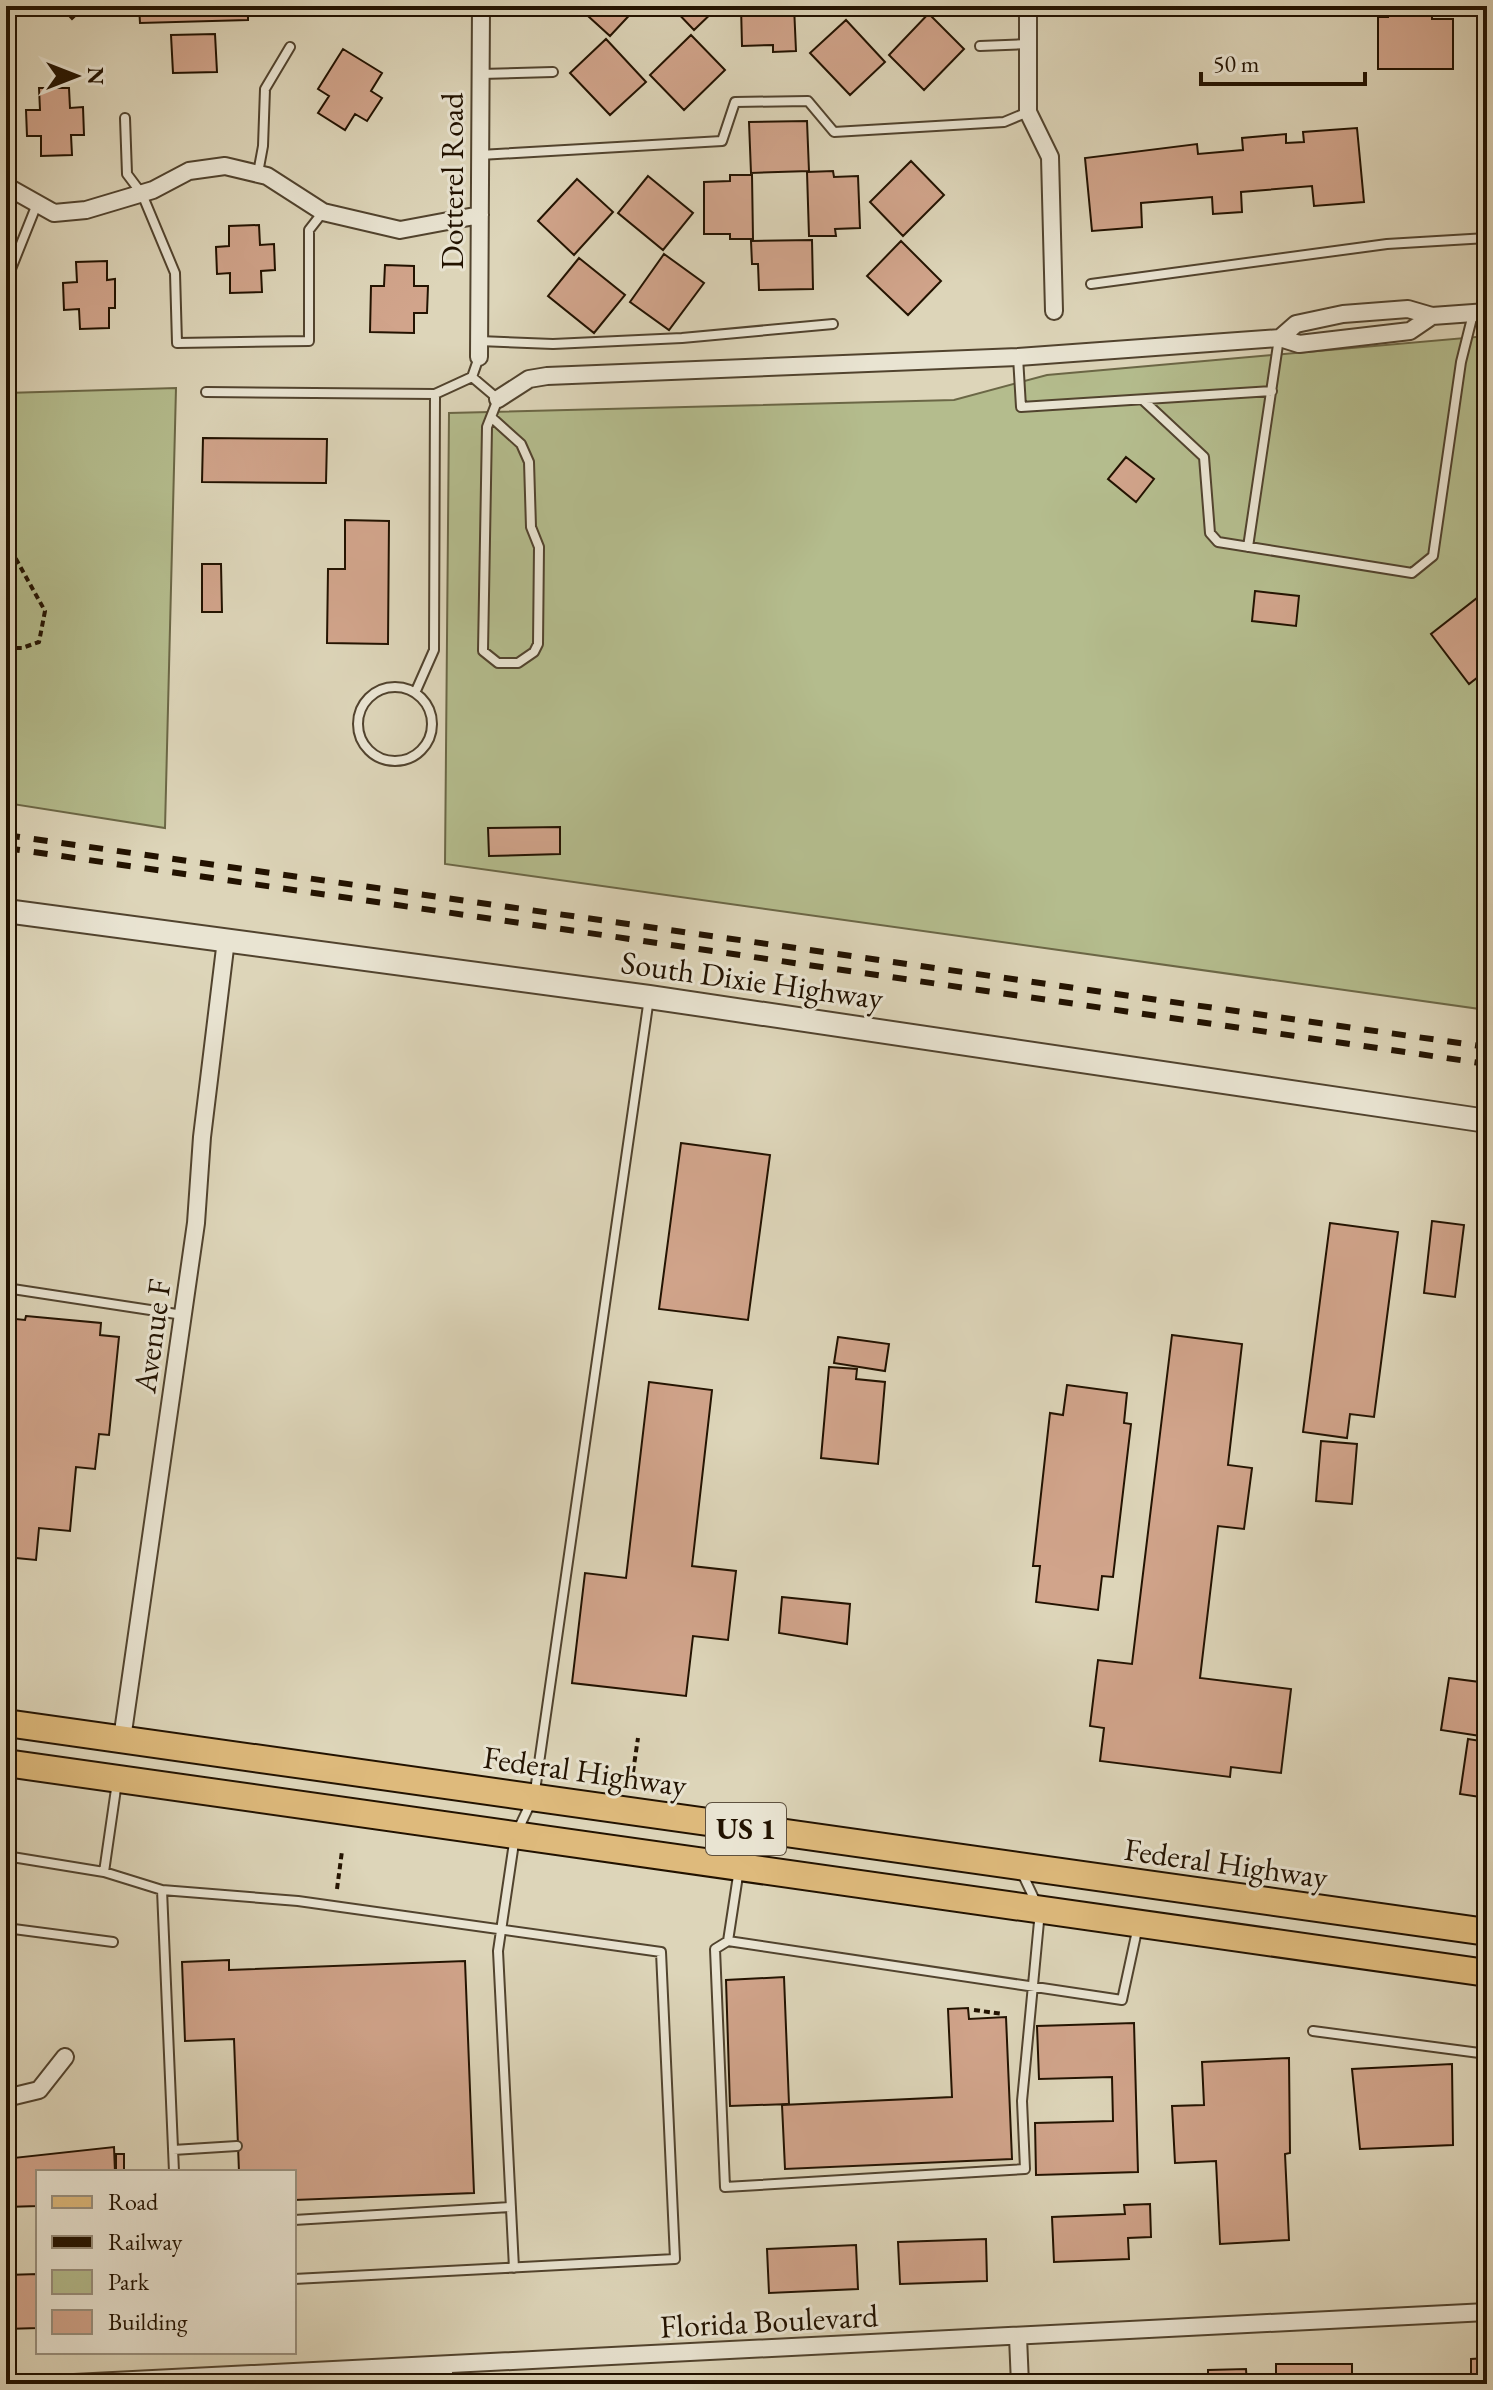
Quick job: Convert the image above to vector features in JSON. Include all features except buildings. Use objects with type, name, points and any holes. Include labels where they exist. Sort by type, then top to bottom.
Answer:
[{"type":"main road","name":"Federal Highway","points":[[6,1723],[1487,1932]]},
{"type":"main road","name":"US 1","points":[[6,1763],[1487,1973]]},
{"type":"street","name":"Dotterel Road","points":[[479,349],[481,6]]},
{"type":"street","points":[[1028,6],[1028,112],[1050,157],[1054,311]]},
{"type":"street","points":[[6,186],[54,213],[86,210],[142,194],[189,171],[225,166],[267,176],[323,212],[400,230],[480,215]]},
{"type":"street","points":[[1280,338],[1296,324],[1343,314],[1408,309],[1432,316],[1480,313]]},
{"type":"street","points":[[498,399],[521,383],[547,376],[1018,357],[1280,338],[1299,344],[1410,331],[1432,316]]},
{"type":"street","name":"South Dixie Highway","points":[[6,911],[649,997],[1487,1121]]},
{"type":"street","name":"Avenue F","points":[[122,1739],[183,1315],[226,940]]},
{"type":"street","points":[[6,2098],[39,2090],[65,2057]]},
{"type":"street","name":"Florida Boulevard","points":[[54,2384],[1487,2312]]},
{"type":"street","points":[[1018,2337],[1020,2384]]},
{"type":"street","points":[[444,2366],[444,2384]]},
{"type":"lane","points":[[980,46],[1028,44]]},
{"type":"lane","points":[[258,174],[263,146],[265,89],[290,47]]},
{"type":"lane","points":[[481,74],[553,72]]},
{"type":"lane","points":[[480,155],[722,141],[735,102],[808,101],[834,132],[1004,122],[1028,112]]},
{"type":"lane","points":[[125,118],[127,174],[142,194],[175,273],[177,343],[309,341],[309,230],[323,212]]},
{"type":"lane","points":[[9,358],[7,279],[37,203]]},
{"type":"lane","points":[[1091,284],[1387,244],[1487,238]]},
{"type":"lane","points":[[1144,401],[1204,457],[1210,533],[1218,542],[1412,573],[1433,556],[1461,362],[1480,313]]},
{"type":"lane","points":[[472,377],[479,349],[654,340],[833,324]]},
{"type":"lane","points":[[1248,547],[1280,338]]},
{"type":"lane","points":[[1018,357],[1021,407],[1272,391]]},
{"type":"lane","points":[[206,392],[435,394],[472,377]]},
{"type":"lane","points":[[472,377],[498,399],[487,427],[483,651],[498,663],[508,664],[526,659],[538,644],[539,547],[531,527],[529,462],[521,444],[491,417]]},
{"type":"lane","points":[[415,693],[434,650],[435,394]]},
{"type":"lane","points":[[395,687],[415,693],[429,709],[432,719],[429,740],[423,749],[406,760],[395,762],[375,756],[362,740],[359,729],[359,719],[367,700],[375,693],[395,687]]},
{"type":"lane","points":[[514,2268],[498,1951],[515,1836],[533,1798],[649,997]]},
{"type":"lane","points":[[6,1288],[183,1315]]},
{"type":"lane","points":[[104,1872],[117,1779]]},
{"type":"lane","points":[[6,1856],[104,1872],[162,1890],[298,1901],[661,1952],[675,2259],[296,2279]]},
{"type":"lane","points":[[728,1941],[740,1868]]},
{"type":"lane","points":[[1020,1868],[1040,1911],[1035,1987],[1022,2101],[1025,2169],[725,2187],[715,1949],[728,1941],[1035,1987],[1122,2000],[1138,1925]]},
{"type":"lane","points":[[162,1890],[174,2170]]},
{"type":"lane","points":[[6,1928],[113,1942]]},
{"type":"lane","points":[[1313,2031],[1487,2054]]},
{"type":"lane","points":[[173,2150],[237,2146]]},
{"type":"lane","points":[[296,2220],[511,2207]]},
{"type":"path","points":[[6,541],[45,611],[39,642],[22,648],[6,648]]},
{"type":"path","points":[[633,1772],[638,1738]]},
{"type":"path","points":[[337,1889],[342,1851]]},
{"type":"path","points":[[974,2010],[1003,2014]]},
{"type":"green space","points":[[1487,336],[1487,1010],[445,864],[449,413],[954,400],[1047,375]]},
{"type":"green space","points":[[176,388],[165,828],[6,803],[6,393]]},
{"type":"railway","points":[[6,835],[1487,1047]]},
{"type":"railway","points":[[6,848],[1487,1064]]}]
